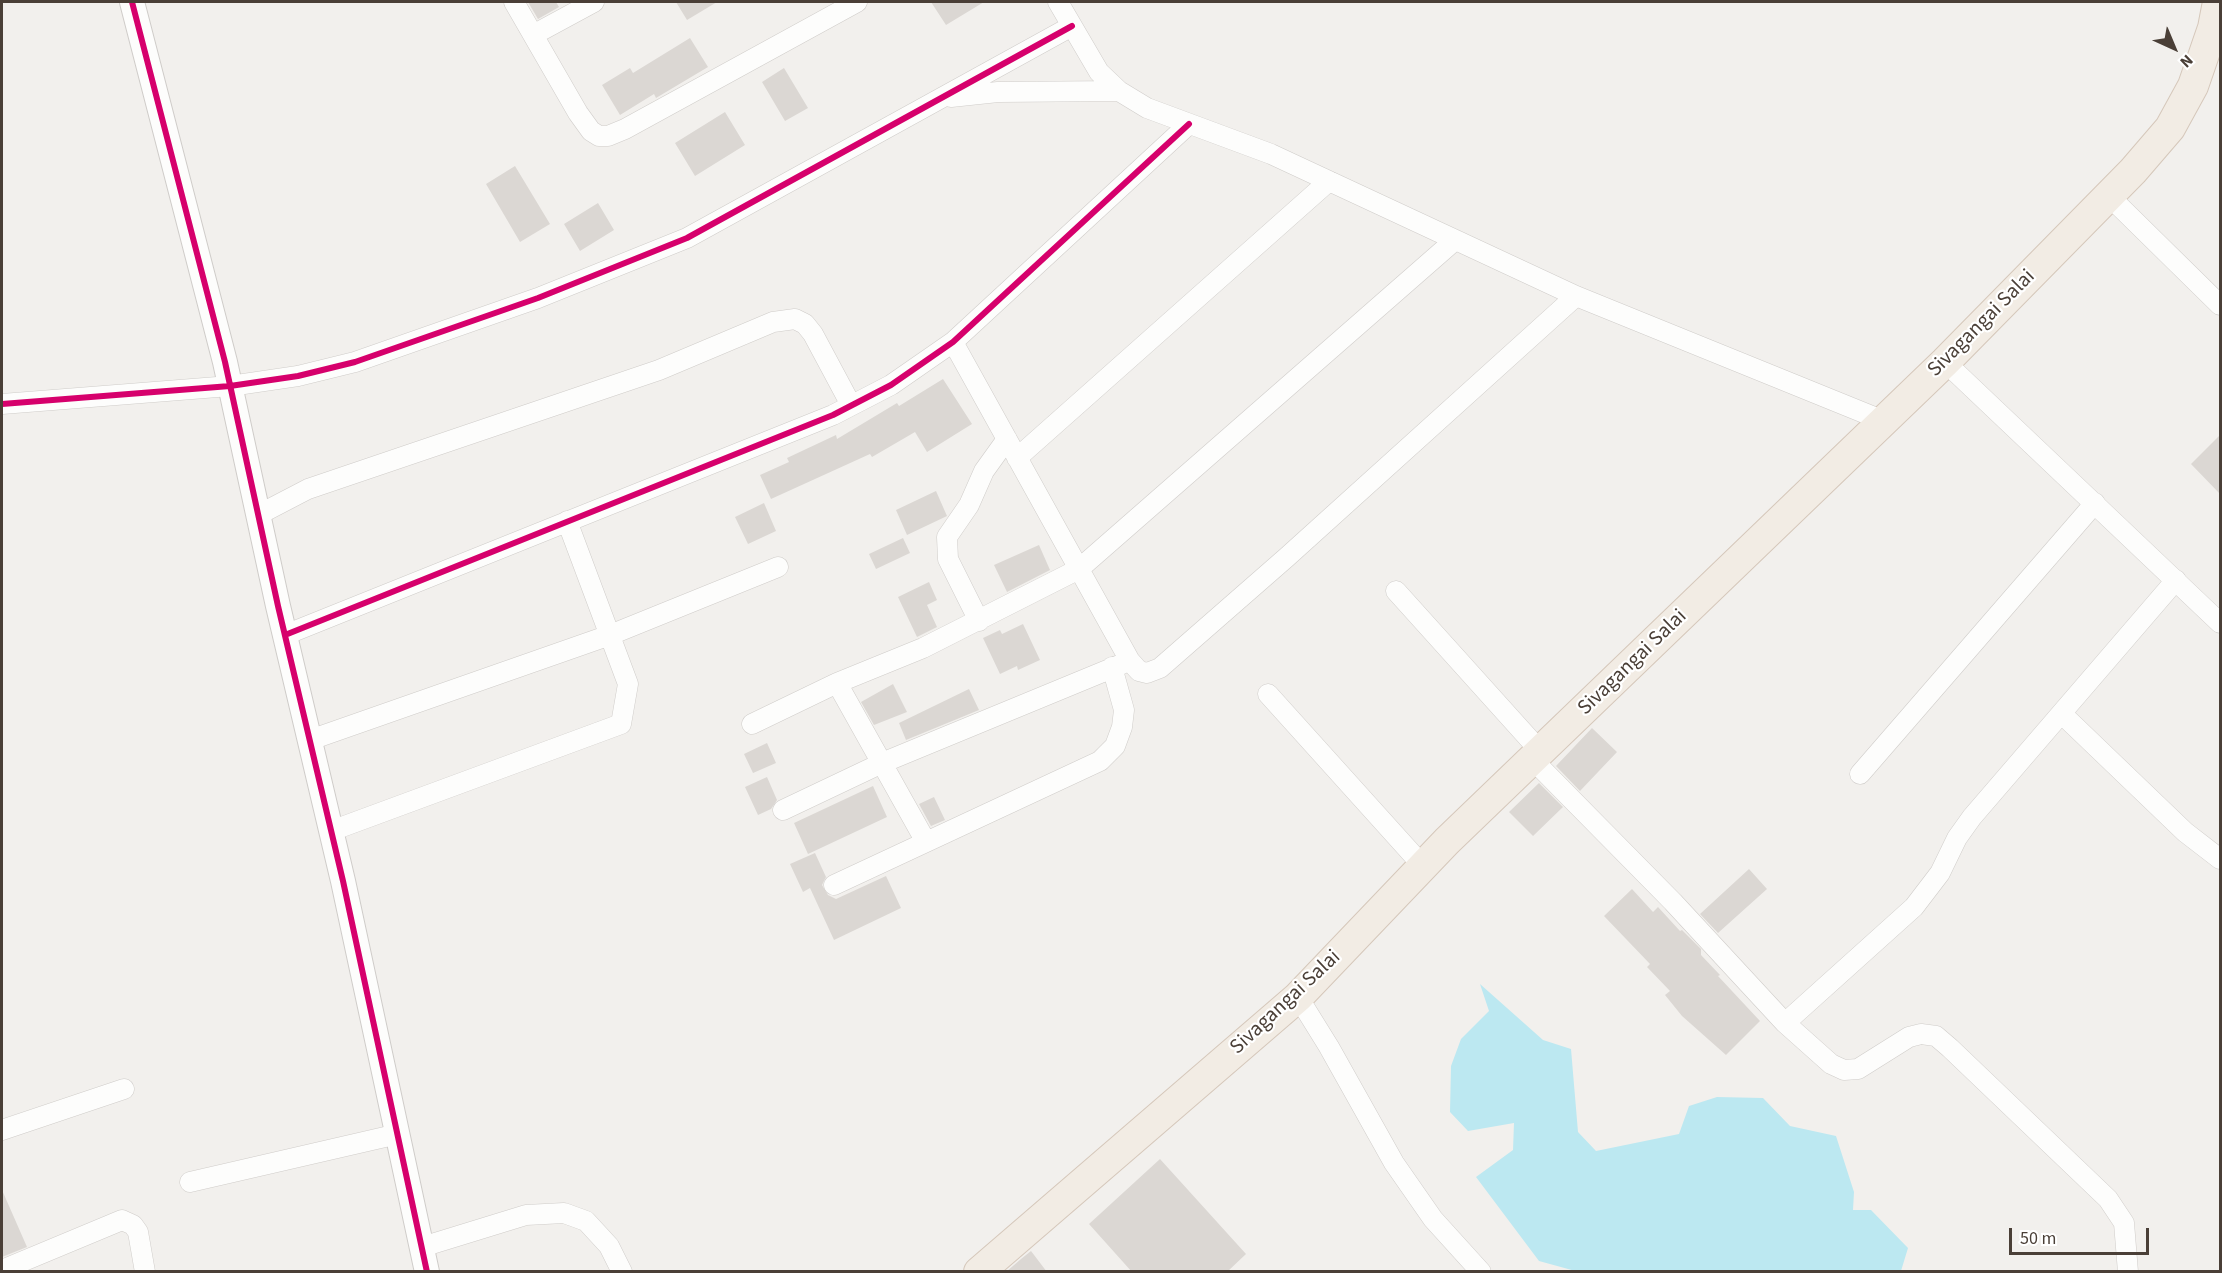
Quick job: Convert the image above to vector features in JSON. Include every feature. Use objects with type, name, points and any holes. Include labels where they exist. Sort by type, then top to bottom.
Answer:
[{"type":"main road","name":"Sivagangai Salai","points":[[979,1272],[1298,997],[1423,866],[1945,362],[2108,195],[2170,128],[2193,86],[2213,28],[2218,2]]},
{"type":"street","points":[[132,2],[230,386],[331,831],[427,1272]]},
{"type":"street","points":[[514,2],[591,131],[599,136],[608,136],[857,2]]},
{"type":"street","points":[[534,35],[594,2]]},
{"type":"street","points":[[1058,2],[1099,72],[1119,91],[1147,108],[1271,154],[1575,296],[1884,421]]},
{"type":"street","points":[[2,404],[230,386],[298,376],[355,362],[633,262],[687,238],[1072,26]]},
{"type":"street","points":[[942,98],[998,92],[1119,91]]},
{"type":"street","points":[[285,635],[833,415],[891,385],[953,342],[1189,124]]},
{"type":"street","points":[[1017,458],[1329,181]]},
{"type":"street","points":[[2108,195],[2220,304]]},
{"type":"street","points":[[752,724],[837,683],[979,621],[1079,569],[1455,240]]},
{"type":"street","points":[[783,810],[882,763],[1121,664],[1147,673],[1160,668],[1287,557],[1575,296]]},
{"type":"street","points":[[258,515],[308,489],[659,370],[773,322],[795,319],[805,324],[813,333],[851,405]]},
{"type":"street","points":[[834,885],[1100,761],[1115,746],[1122,727],[1124,710],[1121,664],[1079,569],[953,342]]},
{"type":"street","points":[[1945,362],[2220,623]]},
{"type":"street","points":[[979,621],[948,559],[947,537],[969,505],[984,471],[1007,439]]},
{"type":"street","points":[[1860,774],[2095,503]]},
{"type":"street","points":[[331,831],[621,724],[628,684],[567,521]]},
{"type":"street","points":[[310,740],[610,635],[778,567]]},
{"type":"street","points":[[1785,1023],[1914,907],[1940,873],[1957,838],[1972,817],[2176,580]]},
{"type":"street","points":[[1396,591],[1537,756],[1785,1023],[1831,1064],[1844,1070],[1858,1069],[1909,1037],[1921,1034],[1936,1036],[2108,1199],[2124,1223],[2128,1272]]},
{"type":"street","points":[[837,683],[926,842]]},
{"type":"street","points":[[1268,694],[1423,866]]},
{"type":"street","points":[[2062,714],[2185,832],[2220,859]]},
{"type":"street","points":[[1298,997],[1329,1047],[1394,1164],[1433,1219],[1481,1272]]},
{"type":"street","points":[[2,1130],[124,1089]]},
{"type":"street","points":[[190,1182],[398,1134]]},
{"type":"street","points":[[422,1247],[526,1215],[564,1213],[586,1221],[609,1246],[622,1272]]},
{"type":"street","points":[[2,1270],[122,1220],[133,1225],[138,1232],[145,1272]]},
{"type":"water","points":[[1480,984],[1543,1040],[1571,1049],[1578,1132],[1596,1151],[1679,1134],[1689,1106],[1717,1097],[1763,1098],[1790,1126],[1836,1136],[1854,1192],[1853,1210],[1871,1210],[1908,1248],[1901,1271],[1579,1272],[1539,1261],[1476,1177],[1513,1150],[1514,1123],[1468,1131],[1450,1112],[1451,1066],[1461,1039],[1489,1011]]},
{"type":"building","points":[[528,2],[556,2],[559,7],[538,19]]},
{"type":"building","points":[[676,2],[717,2],[687,20]]},
{"type":"building","points":[[931,2],[984,2],[946,25]]},
{"type":"building","points":[[690,38],[708,67],[656,98],[654,94],[620,115],[602,85],[630,68],[633,73]]},
{"type":"building","points":[[784,68],[808,108],[785,121],[762,82]]},
{"type":"building","points":[[725,112],[745,145],[695,176],[675,143]]},
{"type":"building","points":[[515,166],[550,224],[520,242],[486,184]]},
{"type":"building","points":[[598,203],[614,230],[580,251],[564,224]]},
{"type":"building","points":[[943,379],[972,424],[927,452],[915,432],[872,457],[870,454],[771,499],[760,475],[789,462],[787,458],[836,435],[837,439],[897,403],[899,406]]},
{"type":"building","points":[[2220,435],[2220,494],[2191,464]]},
{"type":"building","points":[[936,491],[947,516],[907,535],[896,510]]},
{"type":"building","points":[[764,503],[776,531],[748,544],[735,517]]},
{"type":"building","points":[[903,538],[910,553],[876,569],[869,554]]},
{"type":"building","points":[[1039,545],[1050,570],[1007,592],[994,565]]},
{"type":"building","points":[[929,582],[937,600],[927,605],[937,627],[917,637],[898,597]]},
{"type":"building","points":[[1023,624],[1040,660],[1018,670],[1017,666],[1000,674],[983,638],[1000,630],[1002,634]]},
{"type":"building","points":[[893,684],[907,712],[874,725],[861,702]]},
{"type":"building","points":[[969,689],[979,710],[906,740],[899,723]]},
{"type":"building","points":[[1592,728],[1617,752],[1580,791],[1556,766]]},
{"type":"building","points":[[767,743],[776,763],[753,773],[744,754]]},
{"type":"building","points":[[767,777],[777,800],[771,809],[758,815],[745,787]]},
{"type":"building","points":[[1539,783],[1563,807],[1533,836],[1509,812]]},
{"type":"building","points":[[873,786],[887,817],[808,854],[794,823]]},
{"type":"building","points":[[934,797],[945,820],[931,826],[919,804]]},
{"type":"building","points":[[815,853],[826,877],[822,885],[828,895],[836,899],[886,876],[901,908],[834,940],[810,888],[803,892],[790,864]]},
{"type":"building","points":[[1749,869],[1767,889],[1718,933],[1700,914]]},
{"type":"building","points":[[1632,889],[1653,912],[1658,907],[1701,949],[1701,955],[1720,975],[1718,976],[1760,1021],[1726,1055],[1682,1016],[1665,995],[1670,991],[1647,967],[1650,964],[1604,916]]},
{"type":"building","points":[[1160,1159],[1246,1254],[1227,1272],[1132,1272],[1089,1224]]},
{"type":"building","points":[[2,1190],[27,1247],[2,1257]]},
{"type":"building","points":[[1031,1251],[1047,1272],[1006,1272],[1021,1259]]},
{"type":"cycle path","points":[[132,2],[225,362],[278,606],[343,881],[427,1272]]},
{"type":"cycle path","points":[[2,404],[230,386],[298,376],[355,362],[538,298],[687,238],[1072,26]]},
{"type":"cycle path","points":[[285,635],[833,415],[891,385],[953,342],[1189,124]]}]
